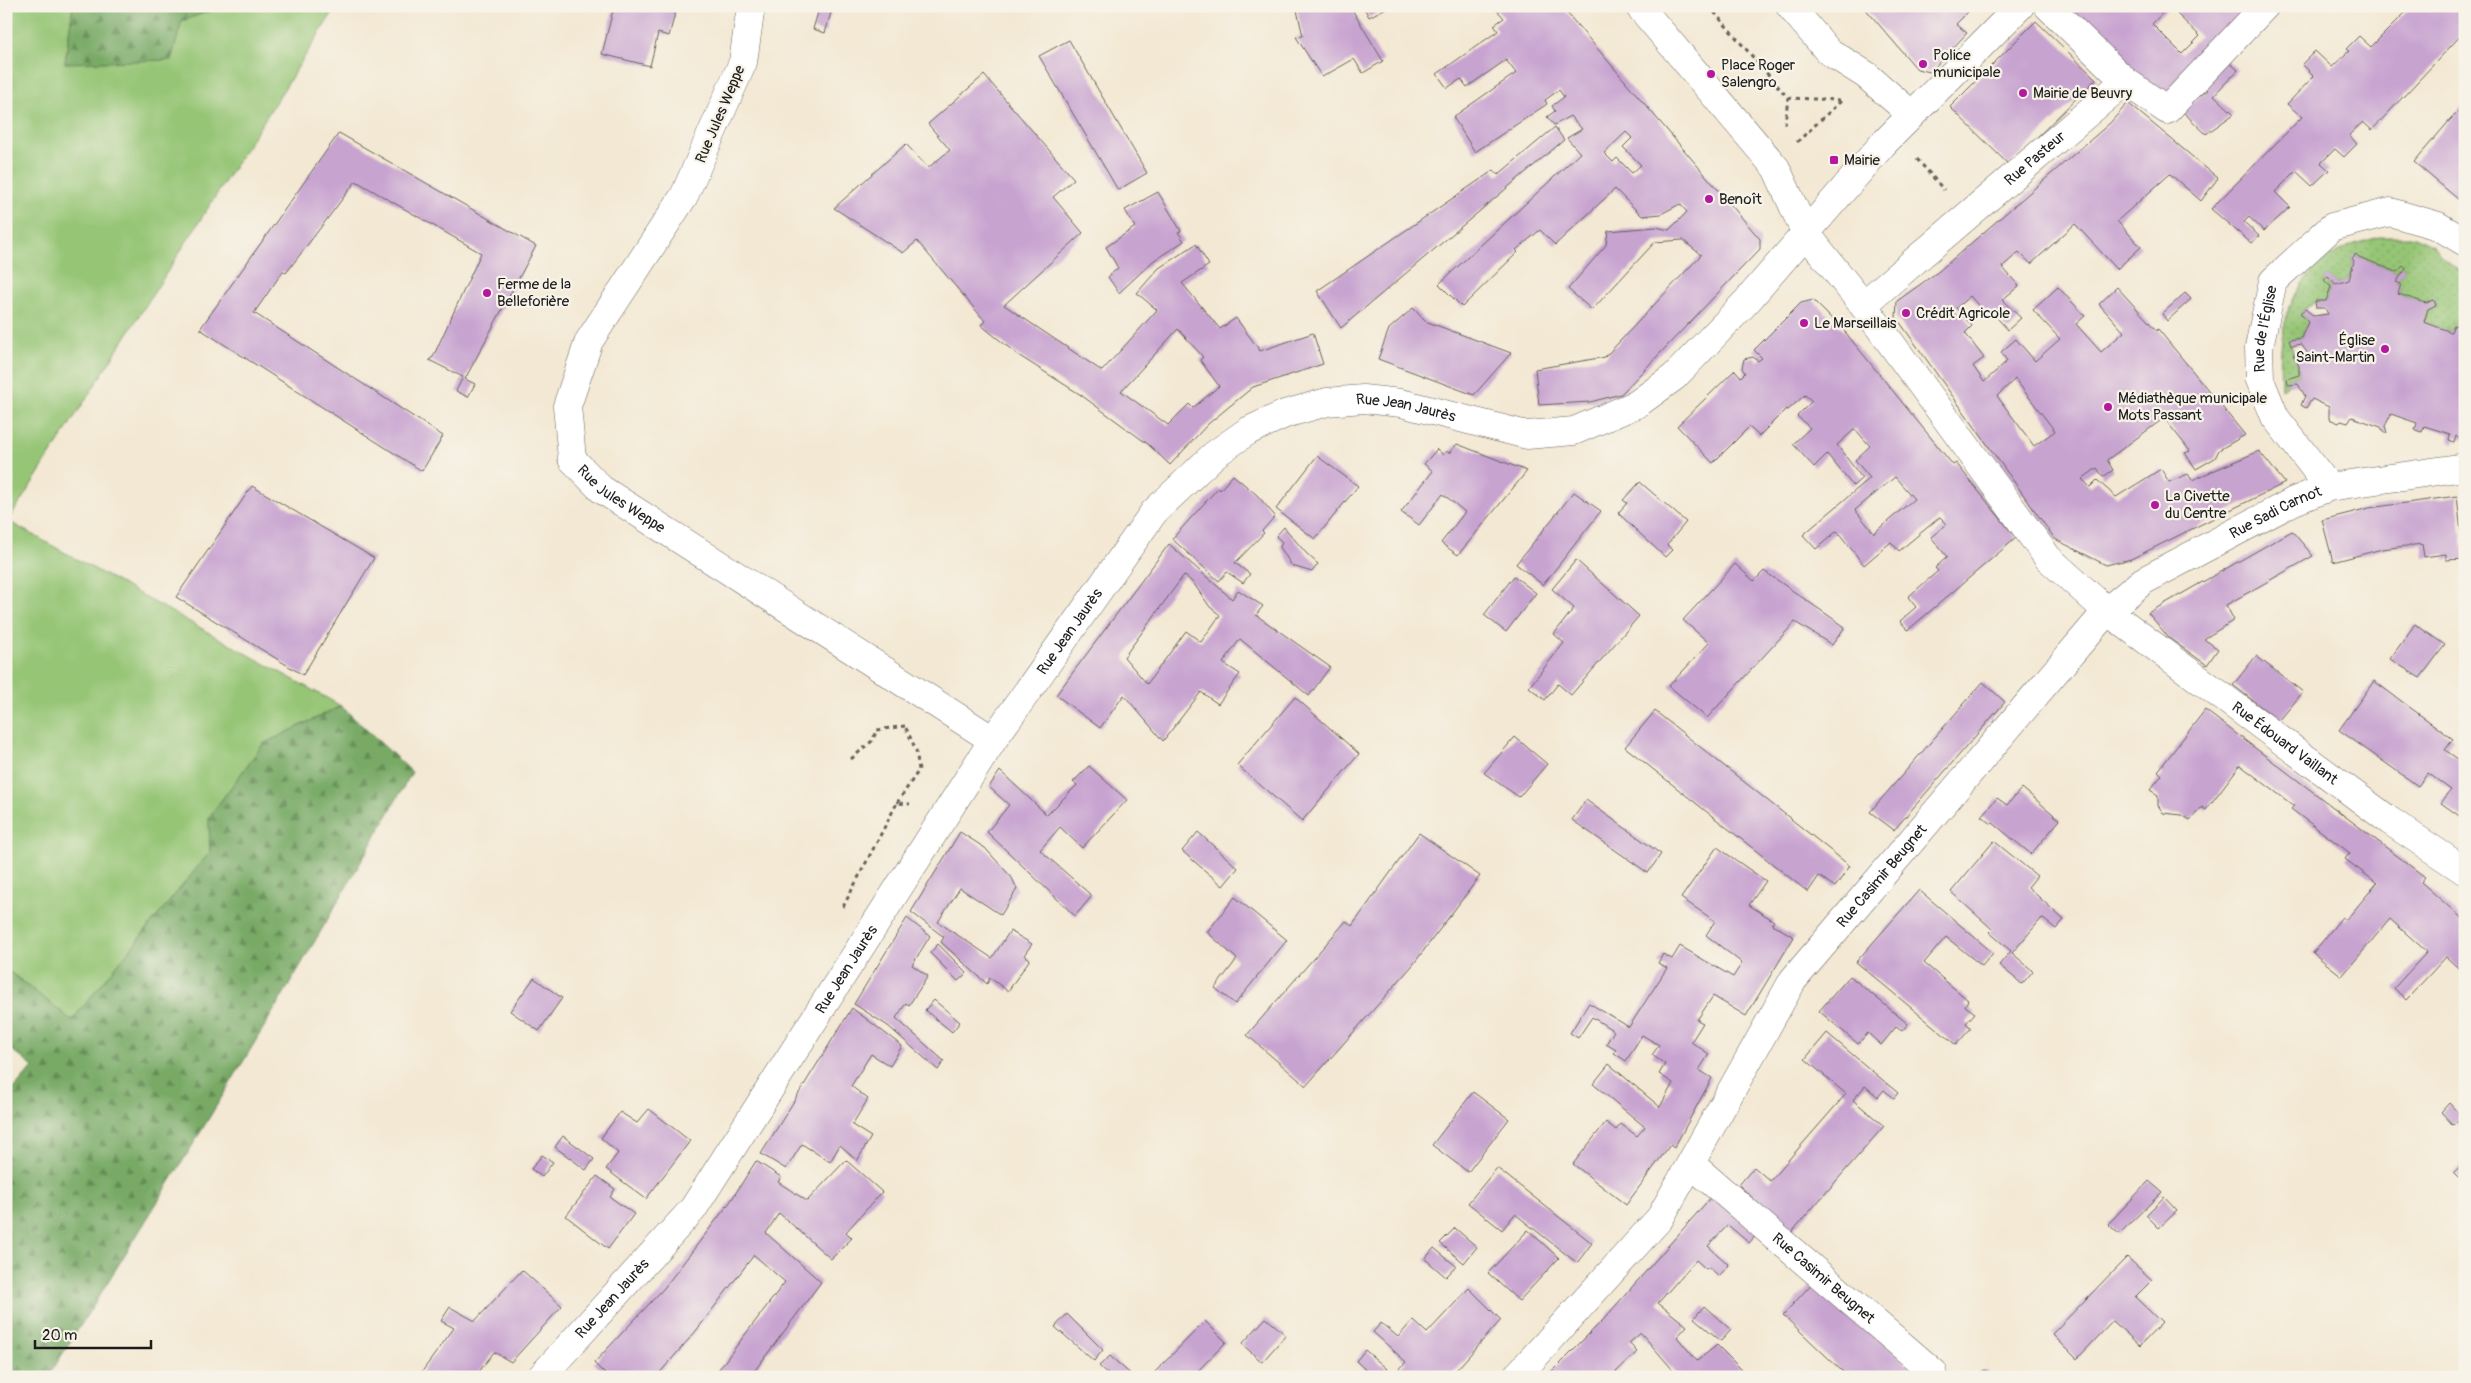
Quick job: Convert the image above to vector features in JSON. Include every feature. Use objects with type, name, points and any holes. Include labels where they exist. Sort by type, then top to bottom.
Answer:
[{"type":"street","name":"Rue Jules Weppe","points":[[751,6],[744,62],[684,196],[589,341],[567,406],[572,459],[601,489],[993,740]]},
{"type":"street","points":[[1639,6],[1779,162],[1805,232],[1910,114],[2020,6]]},
{"type":"street","points":[[1790,6],[1828,51],[1866,75],[1910,114]]},
{"type":"street","points":[[2048,6],[2125,81],[2167,110],[2265,6]]},
{"type":"street","name":"Rue Pasteur","points":[[1863,305],[2125,81]]},
{"type":"street","name":"Rue de l'Église","points":[[2328,487],[2275,417],[2260,380],[2259,348],[2273,281],[2332,227],[2390,212],[2438,226],[2465,242]]},
{"type":"street","name":"Rue Édouard Vaillant","points":[[1805,232],[1863,305],[2048,558],[2107,611],[2390,821],[2465,871]]},
{"type":"street","name":"Rue Jean Jaurès","points":[[540,1377],[693,1209],[993,740],[1154,512],[1214,455],[1248,431],[1285,414],[1319,404],[1363,399],[1401,403],[1527,435],[1574,431],[1637,404],[1674,377],[1747,301],[1805,232]]},
{"type":"street","name":"Rue Sadi Carnot","points":[[2107,611],[2143,581],[2294,501],[2328,487],[2465,467]]},
{"type":"street","name":"Rue Casimir Beugnet","points":[[1516,1377],[1660,1218],[1793,980],[2107,611]]},
{"type":"street","name":"Rue Casimir Beugnet","points":[[1691,1164],[1933,1372]]},
{"type":"path","points":[[1709,6],[1788,98],[1779,162]]},
{"type":"path","points":[[1779,162],[1841,101]]},
{"type":"path","points":[[1914,156],[1969,216]]},
{"type":"path","points":[[897,803],[920,770],[916,750],[905,726],[908,712],[918,692]]},
{"type":"path","points":[[851,759],[872,741],[877,730],[905,726]]},
{"type":"green space","points":[[6,6],[73,6],[65,63],[223,6],[337,6],[8,521],[341,706],[263,744],[209,817],[210,852],[72,1020],[6,969]]},
{"type":"green space","points":[[73,6],[223,6],[182,21],[171,60],[65,63]]},
{"type":"green space","points":[[2379,237],[2415,237],[2434,246],[2444,259],[2465,275],[2465,337],[2458,335],[2461,327],[2454,325],[2451,332],[2424,322],[2428,309],[2436,305],[2434,300],[2426,303],[2398,294],[2401,285],[2396,282],[2406,269],[2403,266],[2397,272],[2359,257],[2356,254],[2352,258],[2354,261],[2349,280],[2336,284],[2328,276],[2324,280],[2331,287],[2326,301],[2315,301],[2300,313],[2308,322],[2301,338],[2290,340],[2299,375],[2287,379],[2288,385],[2281,389],[2281,345],[2291,305],[2300,287],[2312,272],[2328,258],[2349,246]]},
{"type":"green space","points":[[341,706],[412,772],[369,849],[234,1077],[48,1377],[6,1377],[6,1098],[33,1067],[6,1045],[6,969],[72,1020],[210,852],[209,817],[263,744]]},
{"type":"building","points":[[614,6],[677,6],[669,36],[658,33],[650,66],[602,54]]},
{"type":"building","points":[[820,6],[833,6],[825,33],[813,29]]},
{"type":"building","points":[[1296,6],[1350,6],[1383,61],[1363,73],[1354,59],[1322,77],[1296,37],[1303,36]]},
{"type":"building","points":[[1363,6],[1390,6],[1369,17]]},
{"type":"building","points":[[1493,6],[1561,6],[1760,239],[1760,249],[1621,394],[1590,402],[1539,405],[1535,369],[1605,357],[1701,255],[1683,240],[1655,242],[1592,310],[1568,289],[1606,245],[1608,231],[1656,227],[1669,230],[1687,212],[1680,204],[1661,214],[1642,216],[1615,189],[1555,245],[1540,230],[1516,250],[1518,252],[1462,307],[1439,284],[1580,153],[1567,138],[1582,129],[1570,116],[1554,125],[1547,117],[1555,111],[1552,106],[1564,97],[1559,90],[1545,100],[1547,104],[1475,152],[1453,117],[1516,73],[1506,60],[1467,87],[1461,79],[1447,88],[1437,74],[1498,31],[1494,25],[1504,18]],"holes":[[[1626,132],[1632,138],[1623,147],[1641,165],[1632,173],[1617,158],[1613,162],[1604,153]]]},
{"type":"building","points":[[1863,6],[1974,6],[1956,24],[1967,33],[1930,72],[1917,69]]},
{"type":"building","points":[[2066,6],[2169,6],[2152,24],[2182,54],[2200,36],[2177,14],[2185,6],[2258,6],[2167,101]]},
{"type":"building","points":[[2412,6],[2465,6],[2465,16],[2462,18],[2465,21],[2465,31],[2372,130],[2363,122],[2349,135],[2357,144],[2344,157],[2335,149],[2321,163],[2329,170],[2312,186],[2296,171],[2275,192],[2290,207],[2264,231],[2249,217],[2244,222],[2259,236],[2251,243],[2211,209],[2302,117],[2287,104],[2314,76],[2302,64],[2315,51],[2332,67],[2349,51],[2346,49],[2359,36],[2371,47]]},
{"type":"building","name":"Mairie de Beuvry","points":[[2036,21],[2096,79],[2009,165],[1950,107]]},
{"type":"building","points":[[1069,40],[1147,173],[1118,190],[1039,56]]},
{"type":"building","points":[[2224,58],[2238,70],[2214,95],[2234,114],[2206,134],[2181,110],[2208,90],[2200,82]]},
{"type":"building","points":[[984,75],[1074,179],[1053,197],[1083,233],[1004,305],[1102,371],[1157,310],[1137,293],[1159,268],[1196,244],[1209,265],[1182,283],[1220,329],[1236,318],[1260,351],[1313,333],[1323,364],[1253,387],[1208,424],[1170,465],[1149,445],[1081,395],[1018,355],[981,325],[985,321],[917,241],[903,253],[834,208],[906,144],[928,168],[950,150],[928,124]],"holes":[[[1178,329],[1203,357],[1200,360],[1219,386],[1193,408],[1189,404],[1168,425],[1121,391]]]},
{"type":"building","points":[[2128,103],[2218,178],[2201,201],[2170,174],[2117,221],[2141,247],[2117,269],[2075,224],[2031,264],[2019,252],[2002,267],[2019,286],[2002,300],[2021,318],[2008,330],[1990,310],[1986,314],[1970,296],[1956,308],[1972,326],[1965,333],[1984,358],[1973,366],[1984,382],[2007,361],[2001,352],[2016,339],[2035,361],[2060,339],[2033,310],[2058,287],[2085,316],[2076,324],[2101,352],[2124,332],[2099,304],[2117,287],[2157,331],[2158,329],[2245,435],[2219,450],[2215,458],[2196,469],[2185,453],[2190,451],[2164,418],[2107,460],[2113,470],[2103,477],[2097,468],[2082,479],[2090,487],[2097,480],[2116,497],[2161,469],[2169,482],[2188,474],[2192,480],[2259,451],[2285,483],[2131,559],[2106,565],[2055,539],[1896,317],[1897,301],[1939,271],[2110,123]],"holes":[[[2015,379],[2055,431],[2034,446],[1997,396]]]},
{"type":"building","points":[[2463,105],[2465,107],[2465,205],[2414,162]]},
{"type":"building","points":[[1555,127],[1564,140],[1341,328],[1317,291],[1494,170],[1498,175]]},
{"type":"building","name":"Ferme de la Belleforière","points":[[339,133],[536,246],[465,379],[475,384],[468,397],[456,391],[463,377],[429,360],[433,357],[481,253],[356,181],[286,273],[283,271],[254,313],[443,436],[422,471],[200,329]]},
{"type":"building","points":[[1158,192],[1181,231],[1178,232],[1184,241],[1153,261],[1119,293],[1108,277],[1118,268],[1106,247],[1135,227],[1125,210]]},
{"type":"building","name":"Église Saint-Martin","points":[[2356,254],[2359,257],[2397,272],[2403,266],[2406,269],[2396,282],[2401,284],[2398,294],[2426,303],[2434,300],[2436,305],[2428,309],[2424,322],[2451,332],[2454,325],[2461,327],[2458,335],[2465,337],[2465,439],[2456,436],[2454,443],[2449,441],[2450,434],[2424,426],[2422,432],[2415,430],[2417,423],[2391,414],[2385,426],[2387,433],[2384,433],[2381,427],[2352,417],[2348,423],[2341,421],[2339,423],[2329,419],[2329,407],[2312,399],[2306,408],[2301,405],[2305,396],[2298,384],[2288,385],[2287,379],[2299,375],[2299,366],[2293,355],[2298,352],[2304,361],[2311,358],[2301,344],[2291,346],[2289,340],[2301,338],[2308,322],[2300,313],[2305,309],[2314,316],[2328,314],[2325,308],[2316,308],[2315,301],[2326,301],[2331,287],[2324,280],[2328,276],[2336,284],[2349,280],[2354,261],[2352,258]]},
{"type":"building","points":[[2185,293],[2191,299],[2167,321],[2162,314]]},
{"type":"building","points":[[1813,300],[1845,332],[1953,465],[1956,463],[2016,538],[1908,630],[1900,621],[1916,607],[1908,597],[1938,571],[1935,568],[1947,557],[1931,537],[1947,524],[1940,517],[1899,551],[1891,542],[1864,565],[1837,531],[1816,549],[1803,535],[1870,478],[1855,460],[1870,446],[1855,429],[1837,445],[1862,478],[1853,486],[1827,454],[1814,467],[1793,444],[1810,428],[1797,416],[1812,401],[1805,395],[1788,410],[1786,409],[1759,436],[1749,427],[1713,463],[1677,426],[1735,370],[1741,377],[1745,373],[1742,368],[1744,359],[1753,357],[1758,361],[1762,358],[1754,350],[1801,303]],"holes":[[[1895,477],[1914,499],[1874,533],[1855,510]]]},
{"type":"building","points":[[1413,308],[1425,321],[1511,353],[1474,395],[1378,359],[1389,329]]},
{"type":"building","points":[[1457,444],[1527,471],[1458,555],[1441,543],[1465,512],[1443,494],[1419,525],[1401,512],[1433,471],[1424,464],[1437,449],[1443,455],[1446,451],[1449,453]]},
{"type":"building","points":[[1317,456],[1358,486],[1315,539],[1276,509]]},
{"type":"building","points":[[1233,475],[1257,495],[1275,516],[1262,531],[1264,533],[1235,563],[1250,574],[1243,583],[1227,572],[1219,581],[1172,539],[1218,488],[1220,490]]},
{"type":"building","points":[[1640,482],[1686,522],[1667,545],[1672,550],[1665,557],[1618,513],[1627,503],[1623,500]]},
{"type":"building","points":[[252,486],[374,558],[303,675],[176,597]]},
{"type":"building","points":[[1574,492],[1601,511],[1543,585],[1516,564]]},
{"type":"building","points":[[2457,496],[2464,559],[2446,560],[2446,554],[2424,557],[2422,544],[2382,549],[2333,562],[2322,520],[2369,508]]},
{"type":"building","points":[[1284,527],[1318,564],[1312,572],[1292,566],[1280,547],[1282,542],[1276,536]]},
{"type":"building","points":[[2292,531],[2313,556],[2226,605],[2234,620],[2204,639],[2218,649],[2207,665],[2169,638],[2148,613]]},
{"type":"building","points":[[1169,544],[1232,599],[1238,590],[1263,606],[1256,615],[1330,667],[1309,696],[1240,639],[1223,663],[1240,674],[1218,704],[1201,692],[1163,741],[1124,695],[1100,728],[1056,695]],"holes":[[[1184,575],[1194,584],[1210,607],[1220,615],[1201,642],[1186,631],[1147,684],[1124,657]]]},
{"type":"building","points":[[1576,560],[1639,616],[1571,695],[1558,684],[1545,700],[1529,687],[1564,643],[1554,634],[1574,608],[1552,589]]},
{"type":"building","points":[[1735,564],[1754,581],[1764,571],[1845,627],[1832,645],[1795,622],[1707,718],[1669,686],[1709,643],[1683,620]]},
{"type":"building","points":[[1514,576],[1536,593],[1506,632],[1484,615]]},
{"type":"building","points":[[2415,624],[2445,645],[2420,678],[2390,659]]},
{"type":"building","points":[[2256,656],[2303,692],[2279,721],[2233,685]]},
{"type":"building","points":[[2374,681],[2453,739],[2445,750],[2465,764],[2465,820],[2441,803],[2451,790],[2428,773],[2418,786],[2339,730]]},
{"type":"building","points":[[1983,682],[2005,702],[1894,830],[1870,812]]},
{"type":"building","points":[[1295,697],[1359,754],[1302,821],[1237,765]]},
{"type":"building","points":[[2205,710],[2425,877],[2421,882],[2465,921],[2465,974],[2446,957],[2406,1000],[2394,988],[2427,952],[2390,919],[2342,976],[2313,953],[2342,917],[2346,920],[2377,883],[2345,859],[2350,853],[2291,809],[2294,806],[2240,765],[2206,810],[2202,807],[2190,820],[2182,815],[2163,813],[2158,805],[2158,795],[2150,790],[2162,775],[2158,771]]},
{"type":"building","points":[[1655,711],[1850,866],[1835,887],[1819,876],[1808,892],[1625,747]]},
{"type":"building","points":[[1515,737],[1547,764],[1519,797],[1484,773]]},
{"type":"building","points":[[1089,766],[1127,800],[1082,848],[1060,827],[1040,850],[1092,896],[1075,916],[987,832],[1009,805],[989,787],[1000,771],[1047,815],[1077,785],[1073,782]]},
{"type":"building","points":[[2022,788],[2060,820],[2031,854],[1993,823],[1981,816],[1997,798],[2007,805]]},
{"type":"building","points":[[1586,800],[1661,854],[1648,873],[1572,820]]},
{"type":"building","points":[[960,832],[985,848],[1012,878],[1017,889],[1001,915],[960,888],[938,922],[992,958],[1010,931],[1032,944],[1024,955],[1030,959],[1008,991],[990,978],[987,984],[941,942],[944,937],[911,912]]},
{"type":"building","points":[[1198,832],[1238,868],[1223,886],[1182,851]]},
{"type":"building","points":[[1419,833],[1480,876],[1412,966],[1306,1086],[1247,1035],[1346,921],[1352,926]]},
{"type":"building","points":[[1994,841],[2037,876],[2028,887],[2064,920],[2056,929],[2042,918],[2012,953],[2033,971],[2022,984],[1999,965],[2011,951],[1989,932],[1992,929],[1951,892]]},
{"type":"building","points":[[1717,847],[1766,881],[1749,905],[1774,921],[1772,924],[1794,937],[1746,1016],[1713,996],[1697,1020],[1703,1023],[1691,1042],[1709,1054],[1699,1070],[1712,1078],[1674,1148],[1670,1145],[1626,1205],[1573,1164],[1606,1122],[1616,1130],[1621,1124],[1637,1136],[1645,1127],[1593,1084],[1609,1064],[1660,1107],[1673,1083],[1659,1074],[1665,1064],[1652,1055],[1659,1045],[1642,1035],[1626,1061],[1614,1053],[1616,1050],[1606,1044],[1614,1031],[1592,1017],[1578,1038],[1570,1033],[1589,1003],[1629,1027],[1667,968],[1658,963],[1663,954],[1672,959],[1680,946],[1733,977],[1742,963],[1706,935],[1715,921],[1681,898]]},
{"type":"building","points":[[1919,890],[1993,953],[1982,966],[1946,937],[1924,963],[1968,1000],[1965,1006],[1975,1013],[1966,1023],[1971,1028],[1956,1045],[1856,962]]},
{"type":"building","points":[[1235,897],[1287,940],[1235,1004],[1215,988],[1237,959],[1207,932]]},
{"type":"building","points":[[907,918],[930,936],[912,965],[928,976],[909,1005],[906,1003],[896,1018],[944,1061],[938,1070],[888,1026],[854,1004]]},
{"type":"building","points":[[938,944],[967,973],[958,981],[930,953]]},
{"type":"building","points":[[1850,976],[1908,1024],[1902,1031],[1896,1027],[1881,1045],[1868,1033],[1858,1044],[1819,1011]]},
{"type":"building","points":[[534,978],[562,998],[539,1031],[510,1011]]},
{"type":"building","points":[[934,1000],[960,1022],[952,1032],[925,1010]]},
{"type":"building","points":[[852,1008],[902,1046],[890,1066],[871,1054],[851,1086],[868,1099],[852,1125],[871,1137],[857,1161],[840,1145],[830,1162],[802,1144],[786,1169],[761,1154]]},
{"type":"building","points":[[1827,1033],[1898,1093],[1894,1098],[1884,1090],[1878,1097],[1865,1086],[1853,1100],[1884,1126],[1790,1234],[1739,1185],[1754,1167],[1770,1181],[1846,1094],[1805,1059]]},
{"type":"building","points":[[1473,1092],[1509,1119],[1468,1172],[1432,1145]]},
{"type":"building","points":[[2449,1103],[2462,1117],[2453,1125],[2441,1112]]},
{"type":"building","points":[[649,1109],[690,1141],[646,1199],[606,1169],[618,1153],[601,1138],[620,1112],[637,1123]]},
{"type":"building","points":[[563,1136],[594,1159],[586,1170],[555,1147]]},
{"type":"building","points":[[542,1155],[553,1162],[542,1177],[531,1169]]},
{"type":"building","points":[[846,1160],[882,1192],[846,1232],[852,1238],[831,1259],[779,1213],[766,1233],[821,1282],[750,1377],[713,1377],[785,1282],[754,1255],[658,1377],[608,1377],[594,1363],[664,1288],[730,1202],[756,1161],[781,1177],[778,1182],[807,1201]]},
{"type":"building","points":[[2465,1162],[2465,1182],[2463,1183],[2453,1173]]},
{"type":"building","points":[[1497,1168],[1592,1243],[1577,1263],[1515,1214],[1502,1230],[1468,1203]]},
{"type":"building","points":[[597,1176],[615,1189],[610,1197],[634,1214],[608,1249],[566,1216]]},
{"type":"building","points":[[2149,1181],[2162,1192],[2119,1234],[2108,1224]]},
{"type":"building","points":[[1712,1196],[1757,1234],[1749,1243],[1728,1225],[1708,1246],[1729,1265],[1719,1276],[1709,1267],[1706,1269],[1696,1260],[1658,1303],[1687,1326],[1677,1337],[1697,1361],[1717,1345],[1749,1377],[1679,1377],[1641,1333],[1629,1343],[1637,1352],[1616,1372],[1620,1377],[1546,1377],[1604,1319]]},
{"type":"building","points":[[2164,1197],[2177,1211],[2159,1228],[2146,1215]]},
{"type":"building","points":[[1455,1228],[1477,1247],[1464,1263],[1440,1243]]},
{"type":"building","points":[[1528,1230],[1559,1258],[1519,1301],[1488,1273]]},
{"type":"building","points":[[1434,1248],[1456,1266],[1446,1277],[1425,1259]]},
{"type":"building","points":[[2127,1257],[2152,1280],[2135,1297],[2162,1323],[2140,1346],[2113,1321],[2077,1359],[2052,1334]]},
{"type":"building","points":[[522,1270],[562,1306],[511,1362],[494,1352],[475,1377],[418,1377],[454,1328],[441,1321],[450,1307],[475,1321]]},
{"type":"building","points":[[1818,1277],[1916,1373],[1911,1377],[1840,1377],[1844,1373],[1783,1315]]},
{"type":"building","points":[[1469,1288],[1501,1320],[1450,1377],[1373,1377],[1356,1361],[1365,1350],[1394,1375],[1406,1362],[1373,1332],[1381,1323],[1398,1337],[1413,1320],[1427,1333]]},
{"type":"building","points":[[1704,1306],[1731,1330],[1721,1341],[1694,1318]]},
{"type":"building","points":[[1067,1314],[1103,1350],[1094,1361],[1055,1327]]},
{"type":"building","points":[[1266,1318],[1286,1335],[1262,1362],[1242,1344]]},
{"type":"building","points":[[1205,1321],[1226,1342],[1192,1377],[1150,1377]]},
{"type":"building","points":[[1110,1356],[1134,1377],[1111,1377],[1099,1366]]},
{"type":"building","points":[[1985,1370],[1997,1377],[1973,1377]]},
{"type":"place","name":"Police municipale","points":[[1923,64]]},
{"type":"place","name":"Place Roger Salengro","points":[[1711,74]]},
{"type":"place","name":"Mairie de Beuvry","points":[[2023,93]]},
{"type":"place","name":"Mairie","points":[[1834,160]]},
{"type":"place","name":"Benoît","points":[[1709,199]]},
{"type":"place","name":"Ferme de la Belleforière","points":[[487,293]]},
{"type":"place","name":"Crédit Agricole","points":[[1906,313]]},
{"type":"place","name":"Le Marseillais","points":[[1804,323]]},
{"type":"place","name":"Église Saint-Martin","points":[[2385,349]]},
{"type":"place","name":"Médiathèque municipale Mots Passant","points":[[2108,407]]},
{"type":"place","name":"La Civette du Centre","points":[[2155,505]]}]
